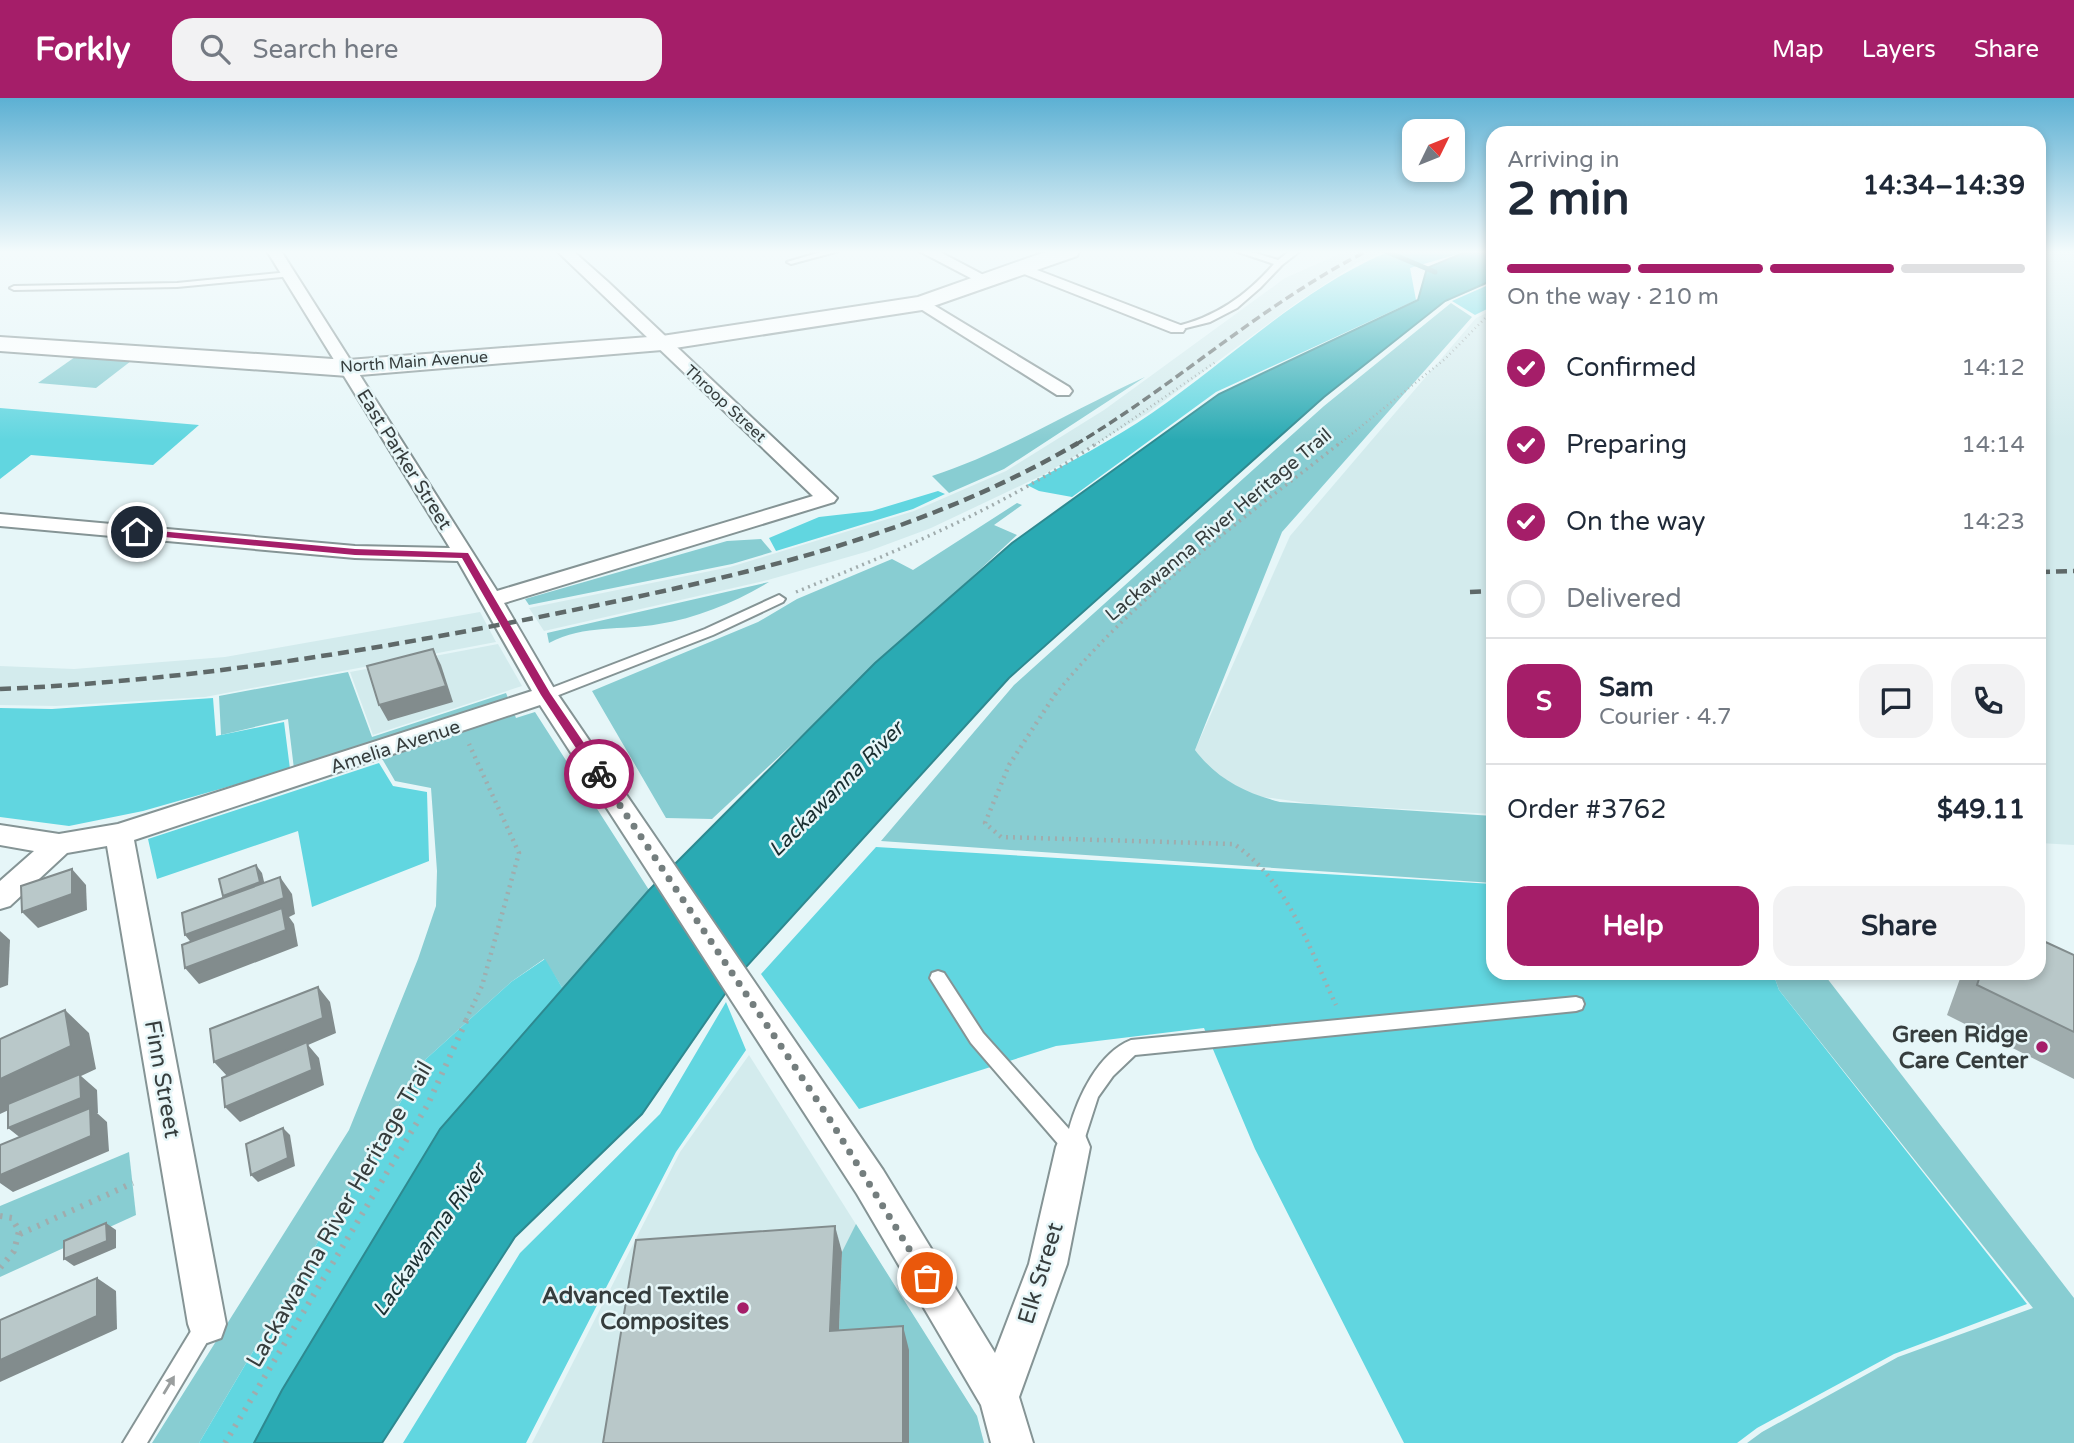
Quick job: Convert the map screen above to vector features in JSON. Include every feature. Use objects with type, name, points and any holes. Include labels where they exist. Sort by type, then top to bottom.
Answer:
[{"type":"main road","name":"North Main Avenue","points":[[0,344],[348,368],[662,343],[852,314]]},
{"type":"street","name":"East Parker Street","points":[[314,314],[465,555],[546,695],[870,1182],[999,1397],[1012,1443]]},
{"type":"street","name":"Throop Street","points":[[632,314],[827,498]]},
{"type":"street","points":[[939,314],[1063,391]]},
{"type":"street","points":[[1139,314],[1177,329]]},
{"type":"street","points":[[490,600],[827,498]]},
{"type":"street","points":[[0,520],[355,552],[465,555]]},
{"type":"street","name":"Amelia Avenue","points":[[0,835],[60,844],[119,834],[546,695]]},
{"type":"street","name":"Finn Street","points":[[119,834],[206,1324]]},
{"type":"street","points":[[0,898],[60,844]]},
{"type":"street","name":"Elk Street","points":[[999,1397],[1048,1264],[1073,1147]]},
{"type":"lane","points":[[1177,329],[1211,320],[1221,314]]},
{"type":"lane","name":"Amelia Avenue","points":[[546,695],[709,632],[779,599]]},
{"type":"lane","points":[[938,978],[977,1038],[1073,1147]]},
{"type":"lane","points":[[1073,1147],[1084,1102],[1106,1068],[1131,1048],[1576,1004]]},
{"type":"lane","points":[[134,1443],[206,1324]]},
{"type":"path","name":"Lackawanna River Heritage Trail","points":[[1346,1025],[1313,961],[1300,924],[1250,852],[1234,844],[1000,837],[985,823],[994,795],[1026,736],[1067,675],[1146,600],[1447,358],[1486,317]]},
{"type":"path","points":[[779,599],[914,544],[1043,480],[1217,361]]},
{"type":"path","name":"Lackawanna River Heritage Trail","points":[[225,1443],[428,1104],[482,986],[519,853],[460,725]]},
{"type":"path","points":[[20,1234],[133,1183]]},
{"type":"path","points":[[0,1216],[12,1218],[20,1234],[17,1245],[0,1268]]},
{"type":"shaded area","points":[[1236,314],[1282,314],[1148,413],[1043,475],[931,528],[869,551],[768,580],[544,631],[529,608],[730,567],[914,511],[1006,471],[1104,410]]},
{"type":"shaded area","points":[[1283,314],[1386,314],[1216,392],[1072,497],[1039,491],[1027,485],[1137,423]]},
{"type":"shaded area","points":[[1438,314],[1467,314],[1472,317],[1282,532],[1195,750],[1213,769],[1233,784],[1280,802],[1486,816],[1486,883],[881,841],[1014,685],[1324,406]]},
{"type":"shaded area","points":[[1486,314],[1486,814],[1313,804],[1250,795],[1210,769],[1195,750],[1290,536],[1476,318]]},
{"type":"shaded area","points":[[2046,314],[2074,314],[2074,845],[2046,843]]},
{"type":"shaded area","points":[[75,357],[131,361],[96,388],[38,383]]},
{"type":"shaded area","points":[[1145,377],[1004,469],[949,493],[932,476],[1013,443]]},
{"type":"shaded area","points":[[0,408],[199,425],[153,465],[31,455],[0,479]]},
{"type":"shaded area","points":[[938,491],[945,494],[913,509],[776,551],[769,538],[819,517],[872,511]]},
{"type":"shaded area","points":[[1017,503],[1022,505],[994,525],[1017,535],[712,819],[666,818],[592,691],[758,622],[797,599],[892,559],[913,570]]},
{"type":"shaded area","points":[[761,539],[772,552],[732,564],[529,605],[525,599],[727,541]]},
{"type":"shaded area","points":[[769,582],[730,602],[688,618],[645,626],[590,630],[549,643],[547,633]]},
{"type":"shaded area","points":[[480,612],[496,642],[205,697],[56,706],[0,705],[0,666],[74,669],[225,657]]},
{"type":"shaded area","points":[[498,644],[522,686],[373,735],[350,672]]},
{"type":"shaded area","points":[[348,672],[372,737],[506,693],[516,718],[535,712],[649,890],[563,989],[544,959],[511,982],[426,1059],[199,1443],[152,1443],[349,1130],[418,959],[436,906],[437,871],[431,788],[395,781],[373,743],[294,769],[288,719],[221,735],[219,696]]},
{"type":"shaded area","points":[[213,698],[216,736],[284,722],[290,769],[143,811],[69,826],[0,817],[0,708],[52,709]]},
{"type":"shaded area","points":[[379,763],[393,786],[427,792],[429,861],[312,907],[298,831],[157,879],[148,839]]},
{"type":"shaded area","points":[[876,847],[1486,884],[1486,980],[1775,980],[1779,990],[2027,1304],[1894,1354],[1757,1428],[1737,1443],[1404,1443],[1255,1149],[1204,1028],[1056,1046],[859,1109],[761,974]]},
{"type":"shaded area","points":[[545,959],[563,989],[440,1129],[282,1390],[254,1443],[199,1443],[426,1059],[511,982]]},
{"type":"shaded area","points":[[1775,980],[1828,980],[2074,1298],[2074,1443],[1747,1443],[1762,1432],[1898,1357],[2033,1308],[1779,990]]},
{"type":"shaded area","points":[[726,1002],[746,1050],[676,1152],[526,1443],[403,1443],[520,1253],[660,1114]]},
{"type":"shaded area","points":[[749,1055],[977,1416],[984,1443],[532,1443],[680,1152]]},
{"type":"shaded area","points":[[129,1152],[136,1215],[0,1277],[0,1206]]},
{"type":"shaded area","points":[[856,1224],[977,1416],[984,1443],[909,1443],[908,1350],[838,1355],[842,1252]]},
{"type":"water","name":"Lackawanna River","points":[[1389,314],[1429,314],[1324,397],[1009,678],[736,978],[642,1114],[515,1237],[382,1443],[254,1443],[282,1390],[440,1129],[649,890],[875,663],[1012,543],[1219,394]]},
{"type":"building","points":[[433,649],[446,686],[379,705],[367,666]]},
{"type":"building","points":[[256,865],[260,882],[223,896],[219,879]]},
{"type":"building","points":[[72,869],[72,894],[22,912],[21,886]]},
{"type":"building","points":[[280,877],[284,898],[185,935],[182,913]]},
{"type":"building","points":[[282,908],[286,930],[185,968],[182,945]]},
{"type":"building","points":[[2046,942],[2074,955],[2074,1032],[1977,985],[1979,980],[2046,980]]},
{"type":"building","points":[[318,987],[323,1018],[214,1062],[210,1029]]},
{"type":"building","points":[[65,1010],[71,1046],[0,1079],[0,1039]]},
{"type":"building","points":[[307,1042],[312,1070],[225,1107],[222,1078]]},
{"type":"building","points":[[80,1074],[81,1098],[8,1128],[8,1104]]},
{"type":"building","points":[[90,1108],[91,1136],[0,1175],[0,1145]]},
{"type":"building","points":[[283,1128],[288,1158],[251,1175],[246,1144]]},
{"type":"building","points":[[106,1223],[107,1241],[64,1259],[64,1241]]},
{"type":"building","name":"Advanced Textile Composites","points":[[835,1226],[830,1331],[903,1326],[903,1443],[603,1443],[636,1240]]},
{"type":"building","points":[[97,1278],[97,1316],[0,1360],[0,1320]]},
{"type":"railway","points":[[1075,445],[1112,422],[1264,314]]},
{"type":"railway","points":[[0,689],[210,672],[348,652],[485,628],[690,585],[758,569],[889,529],[954,505],[1078,443]]},
{"type":"railway","points":[[2046,572],[2074,571]]},
{"type":"railway","points":[[1470,592],[1486,591]]},
{"type":"way so far","points":[[599,774],[827,1115],[927,1278]]},
{"type":"place","name":"Green Ridge Care Center","points":[[2042,1047]]},
{"type":"place","name":"Advanced Textile Composites","points":[[743,1308]]},
{"type":"route","points":[[137,532],[355,552],[465,555],[546,695],[599,774]]}]
